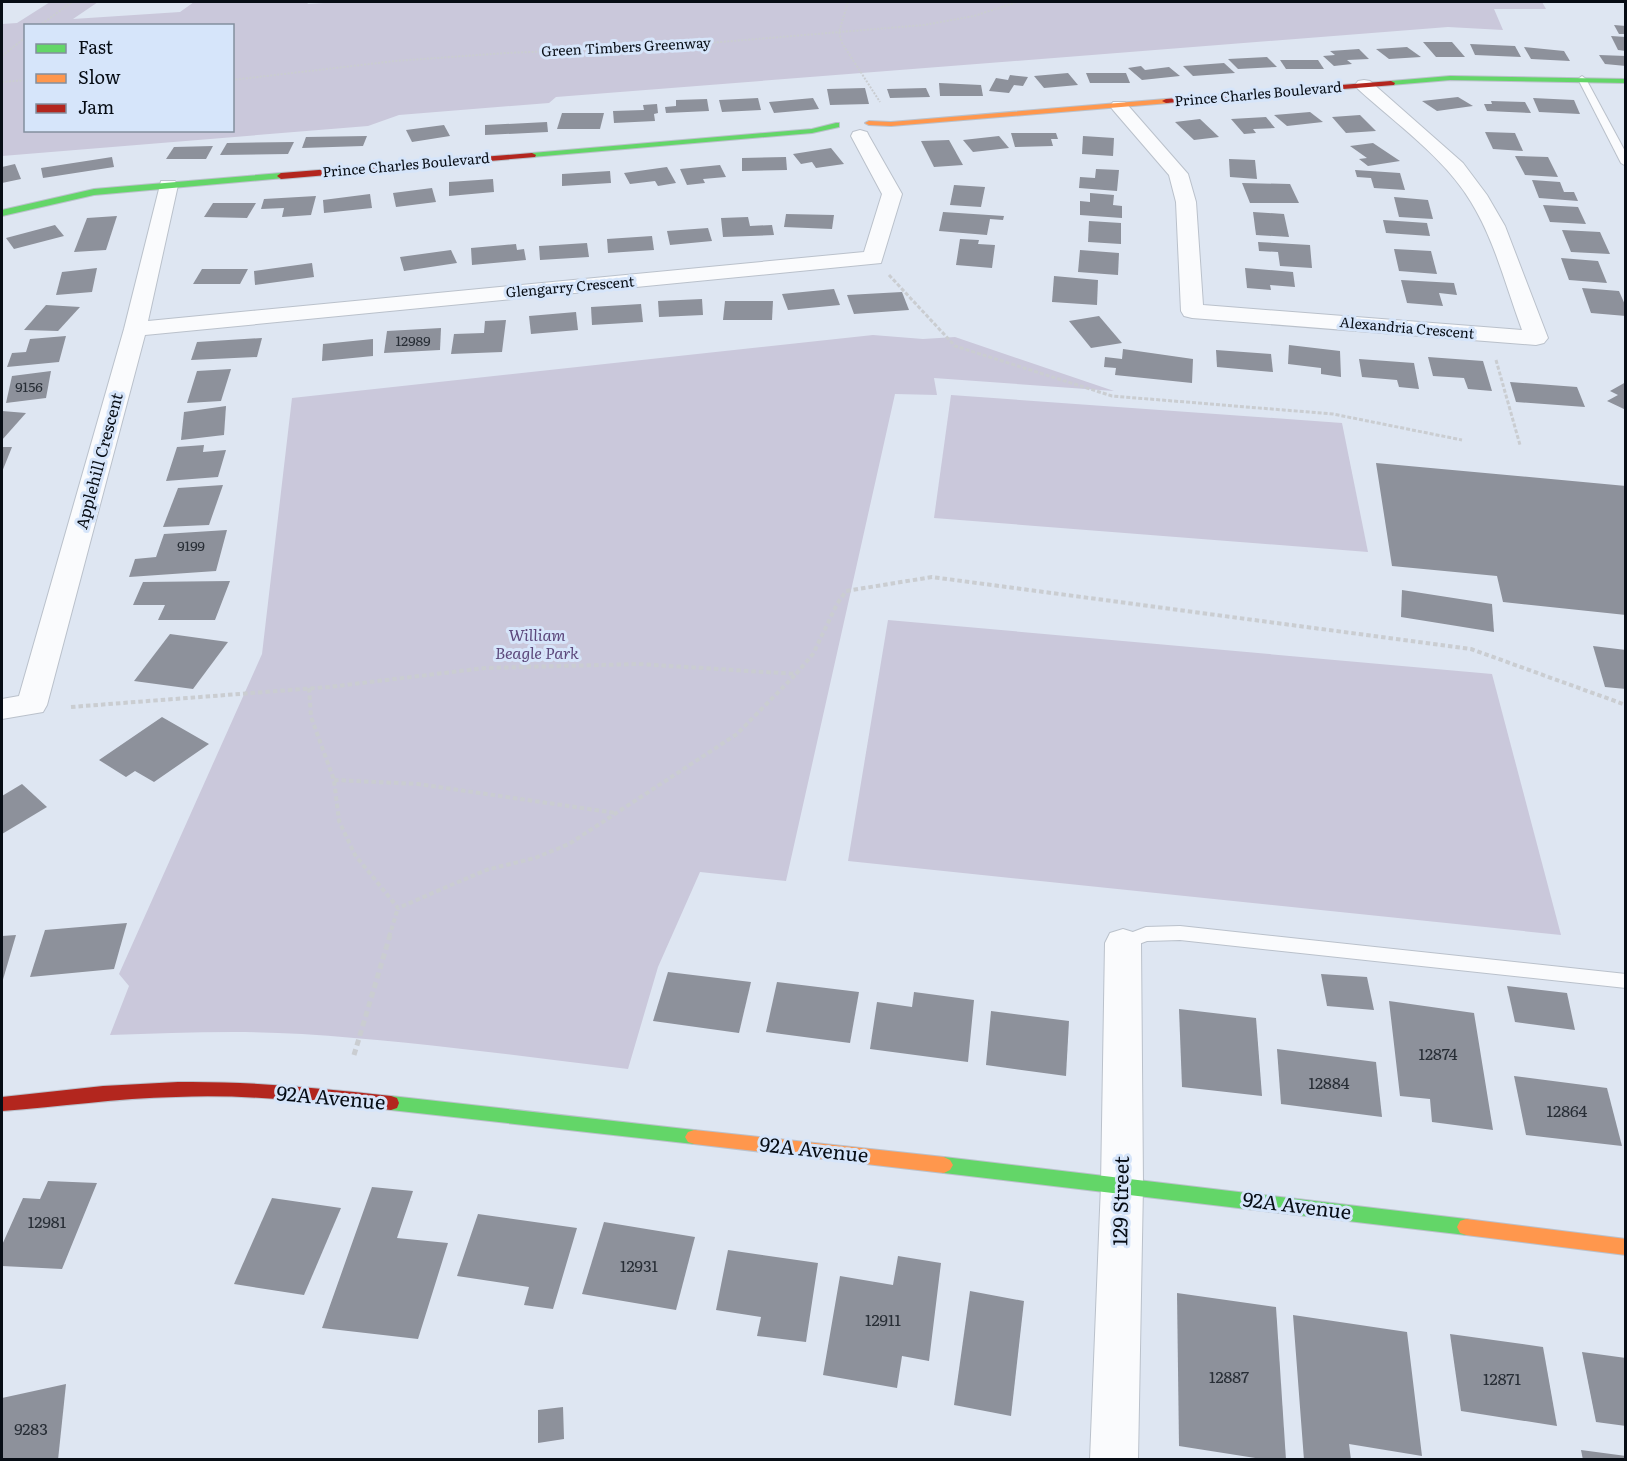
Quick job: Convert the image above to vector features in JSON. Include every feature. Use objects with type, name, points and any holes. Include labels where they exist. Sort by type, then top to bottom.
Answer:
[{"type":"street","name":"Prince Charles Boulevard","points":[[2,213],[94,192],[168,185],[1450,78],[1626,81]]},
{"type":"street","name":"Alexandria Crescent","points":[[1119,106],[1178,174],[1186,202],[1192,311],[1536,338],[1495,226],[1480,199],[1456,166],[1364,85]]},
{"type":"street","name":"Glengarry Crescent","points":[[135,329],[873,258],[892,194],[855,127]]},
{"type":"street","name":"Applehill Crescent","points":[[2,709],[32,705],[135,329],[168,185]]},
{"type":"street","name":"129 Street","points":[[1114,1460],[1122,1185],[1123,943]]},
{"type":"street","name":"92A Avenue","points":[[2,1104],[90,1093],[204,1089],[337,1097],[1122,1185],[1626,1247]]},
{"type":"lane","points":[[1582,79],[1626,163]]},
{"type":"lane","points":[[1123,943],[1146,934],[1180,933],[1626,981]]},
{"type":"path","points":[[42,24],[72,2]]},
{"type":"path","points":[[848,2],[839,32],[842,43],[884,106]]},
{"type":"path","name":"Green Timbers Greenway","points":[[234,80],[406,60],[506,52],[661,47],[940,23],[981,14],[1017,2]]},
{"type":"path","points":[[2,56],[24,39]]},
{"type":"path","points":[[2,82],[24,80]]},
{"type":"path","points":[[885,270],[955,346],[1112,396],[1333,414],[1462,440]]},
{"type":"path","points":[[1495,356],[1520,446]]},
{"type":"path","points":[[354,1055],[398,908],[486,870],[535,858],[569,844],[738,734],[813,654],[837,604],[846,591],[932,577],[1471,649],[1626,705]]},
{"type":"path","points":[[71,707],[309,688],[497,667],[639,664],[796,674]]},
{"type":"path","points":[[309,688],[311,717],[334,780],[339,821],[355,855],[398,908]]},
{"type":"path","points":[[334,780],[418,784],[617,813]]},
{"type":"green space","points":[[50,2],[98,2],[73,19],[180,12],[194,2],[310,2],[307,4],[341,2],[1542,2],[1546,9],[1494,9],[1503,30],[1448,27],[556,97],[549,103],[399,115],[368,126],[2,156],[2,24],[17,23]]},
{"type":"green space","name":"William Beagle Park","points":[[873,335],[923,339],[955,337],[1114,391],[934,378],[937,395],[895,394],[786,881],[700,872],[658,967],[628,1069],[425,1045],[302,1034],[230,1032],[110,1035],[129,986],[119,974],[262,654],[292,398]]},
{"type":"green space","points":[[951,395],[1342,423],[1368,552],[934,518]]},
{"type":"green space","points":[[888,620],[1492,674],[1561,935],[848,861]]},
{"type":"building","points":[[1614,25],[1626,26],[1626,34],[1619,34]]},
{"type":"building","points":[[1611,36],[1626,37],[1626,51],[1618,50]]},
{"type":"building","points":[[1423,42],[1452,42],[1465,57],[1436,57]]},
{"type":"building","points":[[1470,44],[1515,46],[1521,57],[1475,55]]},
{"type":"building","points":[[1407,47],[1421,57],[1389,59],[1376,49]]},
{"type":"building","points":[[1524,47],[1564,51],[1570,61],[1531,59]]},
{"type":"building","points":[[1359,49],[1369,59],[1347,60],[1352,64],[1334,66],[1323,56],[1335,55],[1330,51]]},
{"type":"building","points":[[1599,55],[1626,56],[1626,66],[1605,64]]},
{"type":"building","points":[[1267,57],[1277,67],[1238,69],[1228,59]]},
{"type":"building","points":[[1280,60],[1318,60],[1324,69],[1286,69]]},
{"type":"building","points":[[1224,63],[1235,73],[1193,76],[1183,66]]},
{"type":"building","points":[[1141,66],[1145,70],[1169,67],[1180,76],[1142,80],[1128,68]]},
{"type":"building","points":[[1068,73],[1078,85],[1044,88],[1034,76]]},
{"type":"building","points":[[1086,73],[1126,73],[1130,83],[1090,83]]},
{"type":"building","points":[[1010,75],[1028,77],[1023,86],[1014,85],[1009,93],[989,91],[996,78],[1008,80]]},
{"type":"building","points":[[939,83],[981,85],[983,96],[940,96]]},
{"type":"building","points":[[865,88],[869,104],[830,105],[827,89]]},
{"type":"building","points":[[926,88],[930,97],[890,98],[887,89]]},
{"type":"building","points":[[1458,97],[1473,106],[1437,111],[1422,101]]},
{"type":"building","points":[[758,98],[761,110],[722,112],[719,100]]},
{"type":"building","points":[[813,98],[819,109],[774,113],[769,102]]},
{"type":"building","points":[[1533,98],[1574,100],[1580,114],[1539,112]]},
{"type":"building","points":[[707,99],[709,111],[666,113],[665,107],[676,106],[676,100]]},
{"type":"building","points":[[1491,101],[1525,102],[1531,113],[1487,111],[1484,104],[1492,104]]},
{"type":"building","points":[[657,104],[658,113],[654,114],[655,121],[614,123],[613,111],[644,110],[643,105]]},
{"type":"building","points":[[1310,112],[1323,122],[1287,126],[1274,115]]},
{"type":"building","points":[[562,113],[604,113],[600,129],[557,129]]},
{"type":"building","points":[[1360,115],[1376,131],[1346,133],[1332,117]]},
{"type":"building","points":[[1266,117],[1275,128],[1253,129],[1256,133],[1244,134],[1231,119]]},
{"type":"building","points":[[1200,119],[1219,137],[1194,140],[1175,122]]},
{"type":"building","points":[[547,122],[548,132],[485,135],[485,125]]},
{"type":"building","points":[[444,125],[450,136],[412,142],[406,130]]},
{"type":"building","points":[[1485,132],[1515,133],[1523,151],[1493,149]]},
{"type":"building","points":[[1011,133],[1056,133],[1058,139],[1051,139],[1053,146],[1015,147]]},
{"type":"building","points":[[367,136],[363,146],[302,148],[306,137]]},
{"type":"building","points":[[999,136],[1009,148],[973,152],[963,140]]},
{"type":"building","points":[[1083,136],[1114,138],[1113,156],[1082,154]]},
{"type":"building","points":[[949,140],[963,165],[934,167],[921,141]]},
{"type":"building","points":[[294,142],[288,154],[220,155],[227,143]]},
{"type":"building","points":[[1373,143],[1400,161],[1368,166],[1359,159],[1367,158],[1350,146]]},
{"type":"building","points":[[213,146],[206,159],[166,159],[174,147]]},
{"type":"building","points":[[831,148],[844,164],[816,168],[812,162],[801,164],[793,154]]},
{"type":"building","points":[[1515,156],[1548,157],[1558,177],[1525,175]]},
{"type":"building","points":[[112,157],[114,167],[43,178],[41,168]]},
{"type":"building","points":[[786,157],[787,170],[742,171],[742,158]]},
{"type":"building","points":[[1229,159],[1255,160],[1257,179],[1230,177]]},
{"type":"building","points":[[15,164],[21,179],[2,183],[2,167]]},
{"type":"building","points":[[720,165],[726,177],[703,179],[705,183],[687,185],[680,169]]},
{"type":"building","points":[[667,167],[676,183],[658,186],[655,181],[630,184],[624,173]]},
{"type":"building","points":[[1096,169],[1119,170],[1117,191],[1079,188],[1080,177],[1095,178]]},
{"type":"building","points":[[1355,170],[1400,173],[1405,190],[1374,188],[1371,178],[1357,177]]},
{"type":"building","points":[[610,171],[611,183],[562,186],[562,174]]},
{"type":"building","points":[[493,179],[494,192],[449,196],[449,182]]},
{"type":"building","points":[[1532,180],[1560,182],[1564,192],[1574,192],[1578,201],[1539,198]]},
{"type":"building","points":[[1242,183],[1290,184],[1299,203],[1250,203]]},
{"type":"building","points":[[954,185],[985,187],[981,207],[950,205]]},
{"type":"building","points":[[432,188],[436,202],[396,207],[393,193]]},
{"type":"building","points":[[1090,193],[1114,195],[1113,205],[1122,206],[1122,218],[1080,215],[1080,201],[1090,202]]},
{"type":"building","points":[[370,194],[372,208],[324,213],[323,200]]},
{"type":"building","points":[[316,196],[311,215],[282,217],[284,208],[261,209],[264,199]]},
{"type":"building","points":[[1394,197],[1428,200],[1433,219],[1399,217]]},
{"type":"building","points":[[213,203],[256,203],[247,218],[204,217]]},
{"type":"building","points":[[1543,205],[1578,207],[1586,224],[1550,222]]},
{"type":"building","points":[[943,212],[1004,216],[1003,220],[990,219],[987,235],[939,231]]},
{"type":"building","points":[[1253,212],[1284,214],[1289,237],[1256,235]]},
{"type":"building","points":[[786,214],[834,215],[832,229],[784,227]]},
{"type":"building","points":[[117,216],[106,250],[74,252],[87,218]]},
{"type":"building","points":[[748,217],[750,226],[772,225],[774,235],[723,237],[721,218]]},
{"type":"building","points":[[1383,220],[1427,223],[1430,236],[1386,233]]},
{"type":"building","points":[[1089,221],[1121,223],[1121,244],[1088,242]]},
{"type":"building","points":[[55,225],[64,236],[14,249],[6,238]]},
{"type":"building","points":[[708,228],[712,241],[670,245],[667,231]]},
{"type":"building","points":[[1562,230],[1600,232],[1610,254],[1571,252]]},
{"type":"building","points":[[652,236],[654,250],[608,253],[607,239]]},
{"type":"building","points":[[960,239],[979,240],[978,244],[995,245],[992,268],[956,265]]},
{"type":"building","points":[[1258,242],[1310,245],[1312,268],[1280,266],[1278,252],[1259,251]]},
{"type":"building","points":[[587,243],[589,257],[540,260],[539,246]]},
{"type":"building","points":[[516,244],[517,250],[524,249],[526,260],[472,265],[471,248]]},
{"type":"building","points":[[1394,249],[1431,251],[1437,274],[1399,271]]},
{"type":"building","points":[[451,250],[457,263],[404,271],[400,257]]},
{"type":"building","points":[[1080,250],[1119,253],[1118,275],[1078,272]]},
{"type":"building","points":[[1561,258],[1598,261],[1607,283],[1569,280]]},
{"type":"building","points":[[312,263],[314,277],[255,285],[254,271]]},
{"type":"building","points":[[97,268],[92,292],[56,295],[62,272]]},
{"type":"building","points":[[1245,268],[1293,272],[1295,287],[1270,285],[1271,290],[1247,288]]},
{"type":"building","points":[[202,269],[248,269],[240,284],[193,284]]},
{"type":"building","points":[[1054,276],[1098,280],[1097,305],[1052,302]]},
{"type":"building","points":[[1401,280],[1454,283],[1457,295],[1439,293],[1443,306],[1407,303]]},
{"type":"building","points":[[1582,288],[1619,291],[1626,307],[1626,316],[1591,313]]},
{"type":"building","points":[[834,289],[840,305],[788,310],[782,294]]},
{"type":"building","points":[[902,292],[909,310],[854,314],[847,295]]},
{"type":"building","points":[[702,299],[703,315],[659,317],[658,301]]},
{"type":"building","points":[[725,301],[773,301],[772,320],[723,320]]},
{"type":"building","points":[[641,304],[643,322],[592,325],[591,307]]},
{"type":"building","points":[[46,305],[80,307],[58,331],[24,330]]},
{"type":"building","points":[[576,312],[578,330],[531,334],[529,316]]},
{"type":"building","points":[[1099,316],[1122,343],[1091,348],[1069,321]]},
{"type":"building","points":[[506,320],[502,352],[451,354],[454,334],[484,333],[485,321]]},
{"type":"building","points":[[441,328],[440,350],[384,353],[387,331]]},
{"type":"building","points":[[66,336],[59,362],[7,367],[12,353],[26,352],[30,339]]},
{"type":"building","points":[[262,338],[257,357],[191,360],[197,342]]},
{"type":"building","points":[[373,339],[373,356],[322,361],[323,344]]},
{"type":"building","points":[[1289,345],[1340,351],[1341,377],[1321,374],[1321,368],[1288,364]]},
{"type":"building","points":[[1123,349],[1193,359],[1192,383],[1115,375],[1116,368],[1104,367],[1105,357],[1122,359]]},
{"type":"building","points":[[1216,350],[1271,354],[1273,372],[1217,367]]},
{"type":"building","points":[[1428,357],[1483,361],[1492,391],[1468,389],[1464,378],[1433,376]]},
{"type":"building","points":[[1359,359],[1414,363],[1419,389],[1399,387],[1397,380],[1362,377]]},
{"type":"building","points":[[231,369],[221,401],[187,403],[197,371]]},
{"type":"building","points":[[51,371],[46,398],[6,403],[12,376]]},
{"type":"building","points":[[1510,382],[1577,387],[1585,407],[1516,402]]},
{"type":"building","points":[[1626,382],[1626,410],[1607,401],[1618,395],[1610,391]]},
{"type":"building","points":[[226,406],[224,435],[181,440],[184,412]]},
{"type":"building","points":[[2,411],[26,413],[2,440]]},
{"type":"building","points":[[204,445],[203,452],[226,450],[218,477],[166,481],[177,447]]},
{"type":"building","points":[[2,447],[12,447],[2,472]]},
{"type":"building","points":[[1376,463],[1626,486],[1626,615],[1503,602],[1497,576],[1392,566]]},
{"type":"building","points":[[223,485],[209,525],[163,527],[178,488]]},
{"type":"building","points":[[227,530],[216,571],[129,577],[135,559],[156,557],[164,534]]},
{"type":"building","points":[[230,581],[215,620],[158,620],[165,605],[133,605],[143,582]]},
{"type":"building","points":[[1402,590],[1492,604],[1494,632],[1401,617]]},
{"type":"building","points":[[170,634],[228,642],[193,689],[134,681]]},
{"type":"building","points":[[1593,646],[1626,650],[1626,689],[1605,687]]},
{"type":"building","points":[[162,717],[209,744],[154,782],[135,771],[126,777],[99,760]]},
{"type":"building","points":[[22,784],[47,807],[2,834],[2,796]]},
{"type":"building","points":[[127,923],[114,969],[30,977],[45,930]]},
{"type":"building","points":[[16,935],[2,983],[2,936]]},
{"type":"building","points":[[668,972],[751,982],[739,1033],[653,1021]]},
{"type":"building","points":[[1321,974],[1367,977],[1374,1010],[1327,1006]]},
{"type":"building","points":[[777,982],[859,992],[850,1043],[766,1032]]},
{"type":"building","points":[[1507,986],[1567,993],[1575,1030],[1515,1022]]},
{"type":"building","points":[[914,992],[974,1000],[968,1062],[870,1049],[877,1002],[912,1007]]},
{"type":"building","points":[[1389,1001],[1474,1013],[1493,1130],[1432,1122],[1430,1099],[1400,1096]]},
{"type":"building","points":[[1179,1009],[1256,1018],[1262,1096],[1182,1087]]},
{"type":"building","points":[[991,1011],[1069,1021],[1066,1076],[986,1065]]},
{"type":"building","points":[[1277,1049],[1376,1062],[1382,1117],[1281,1104]]},
{"type":"building","points":[[1514,1076],[1607,1088],[1622,1146],[1526,1135]]},
{"type":"building","points":[[48,1181],[97,1183],[62,1269],[2,1266],[2,1245],[23,1198],[40,1199]]},
{"type":"building","points":[[372,1187],[413,1191],[397,1238],[448,1243],[418,1339],[322,1328]]},
{"type":"building","points":[[272,1198],[341,1208],[304,1295],[234,1284]]},
{"type":"building","points":[[478,1214],[577,1228],[553,1309],[524,1305],[529,1287],[457,1276]]},
{"type":"building","points":[[604,1222],[695,1237],[676,1310],[582,1294]]},
{"type":"building","points":[[728,1250],[818,1263],[806,1342],[757,1336],[761,1317],[716,1310]]},
{"type":"building","points":[[898,1256],[941,1263],[929,1361],[902,1356],[897,1388],[823,1375],[840,1276],[893,1285]]},
{"type":"building","points":[[970,1291],[1024,1301],[1011,1416],[954,1405]]},
{"type":"building","points":[[1177,1293],[1276,1307],[1286,1460],[1268,1460],[1179,1446]]},
{"type":"building","points":[[1293,1315],[1407,1332],[1422,1456],[1349,1444],[1351,1460],[1304,1460]]},
{"type":"building","points":[[1450,1334],[1543,1347],[1557,1426],[1461,1411]]},
{"type":"building","points":[[1582,1352],[1626,1358],[1626,1426],[1596,1422]]},
{"type":"building","points":[[66,1384],[58,1460],[2,1460],[2,1398]]},
{"type":"building","points":[[563,1407],[564,1439],[538,1443],[538,1410]]},
{"type":"building","points":[[1581,1450],[1626,1456],[1626,1460],[1583,1460]]},
{"type":"traffic: fast","points":[[1391,83],[1450,78],[1626,81]]},
{"type":"traffic: fast","points":[[532,155],[812,131],[836,125]]},
{"type":"traffic: fast","points":[[2,213],[94,192],[281,176]]},
{"type":"traffic: fast","points":[[391,1103],[694,1137]]},
{"type":"traffic: fast","points":[[944,1165],[1466,1227]]},
{"type":"traffic: slow","points":[[869,123],[891,124],[1166,101]]},
{"type":"traffic: slow","points":[[694,1137],[944,1165]]},
{"type":"traffic: slow","points":[[1466,1227],[1626,1247]]},
{"type":"traffic: jam","points":[[1166,101],[1391,83]]},
{"type":"traffic: jam","points":[[281,176],[532,155]]},
{"type":"traffic: jam","points":[[2,1104],[153,1090],[203,1089],[321,1095],[391,1103]]}]
